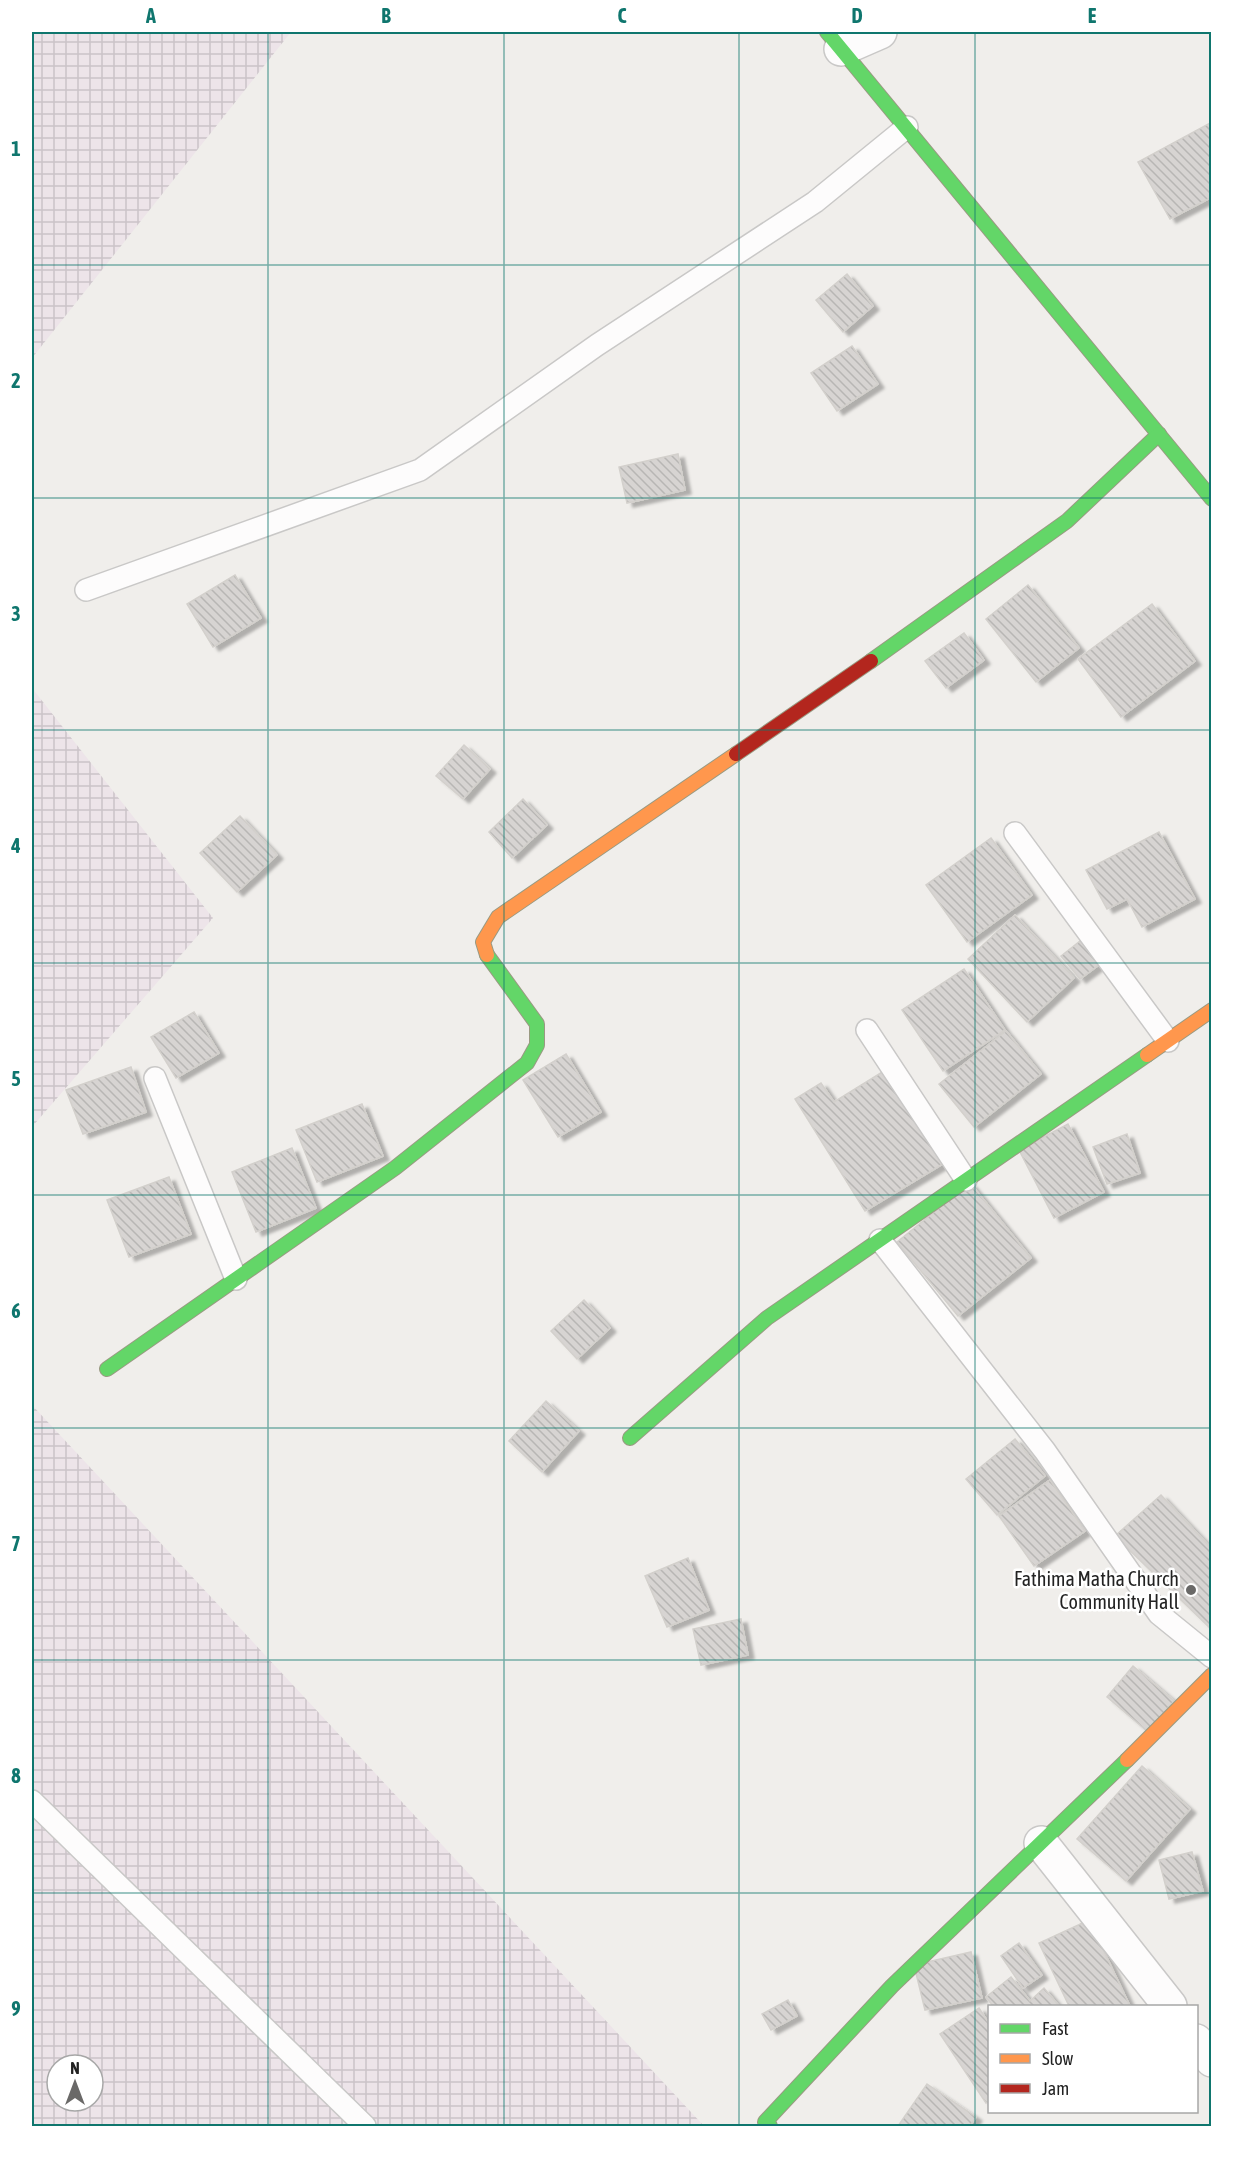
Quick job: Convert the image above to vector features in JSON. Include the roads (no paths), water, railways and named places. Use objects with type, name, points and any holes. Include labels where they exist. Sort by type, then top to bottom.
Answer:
[{"type":"street","points":[[880,32],[834,40],[1212,499]]},
{"type":"street","points":[[106,1369],[395,1168],[527,1063],[536,1052],[540,1036],[537,1024],[487,956],[483,942],[498,917],[839,684],[1067,521],[1159,434]]},
{"type":"street","points":[[630,1438],[767,1318],[1212,1010]]},
{"type":"street","points":[[770,2127],[765,2122],[892,1986],[1212,1675]]},
{"type":"street","points":[[1041,1843],[1168,2005]]},
{"type":"street","points":[[1198,2042],[1212,2060]]},
{"type":"lane","points":[[87,590],[420,470],[597,345],[815,202],[907,128]]},
{"type":"lane","points":[[1015,833],[1168,1041]]},
{"type":"lane","points":[[867,1030],[966,1180]]},
{"type":"lane","points":[[155,1078],[236,1279]]},
{"type":"lane","points":[[880,1240],[1045,1451],[1159,1614],[1212,1658]]},
{"type":"lane","points":[[32,1801],[365,2127]]},
{"type":"place","name":"Fathima Matha Church Community Hall","points":[[1191,1590]]}]
